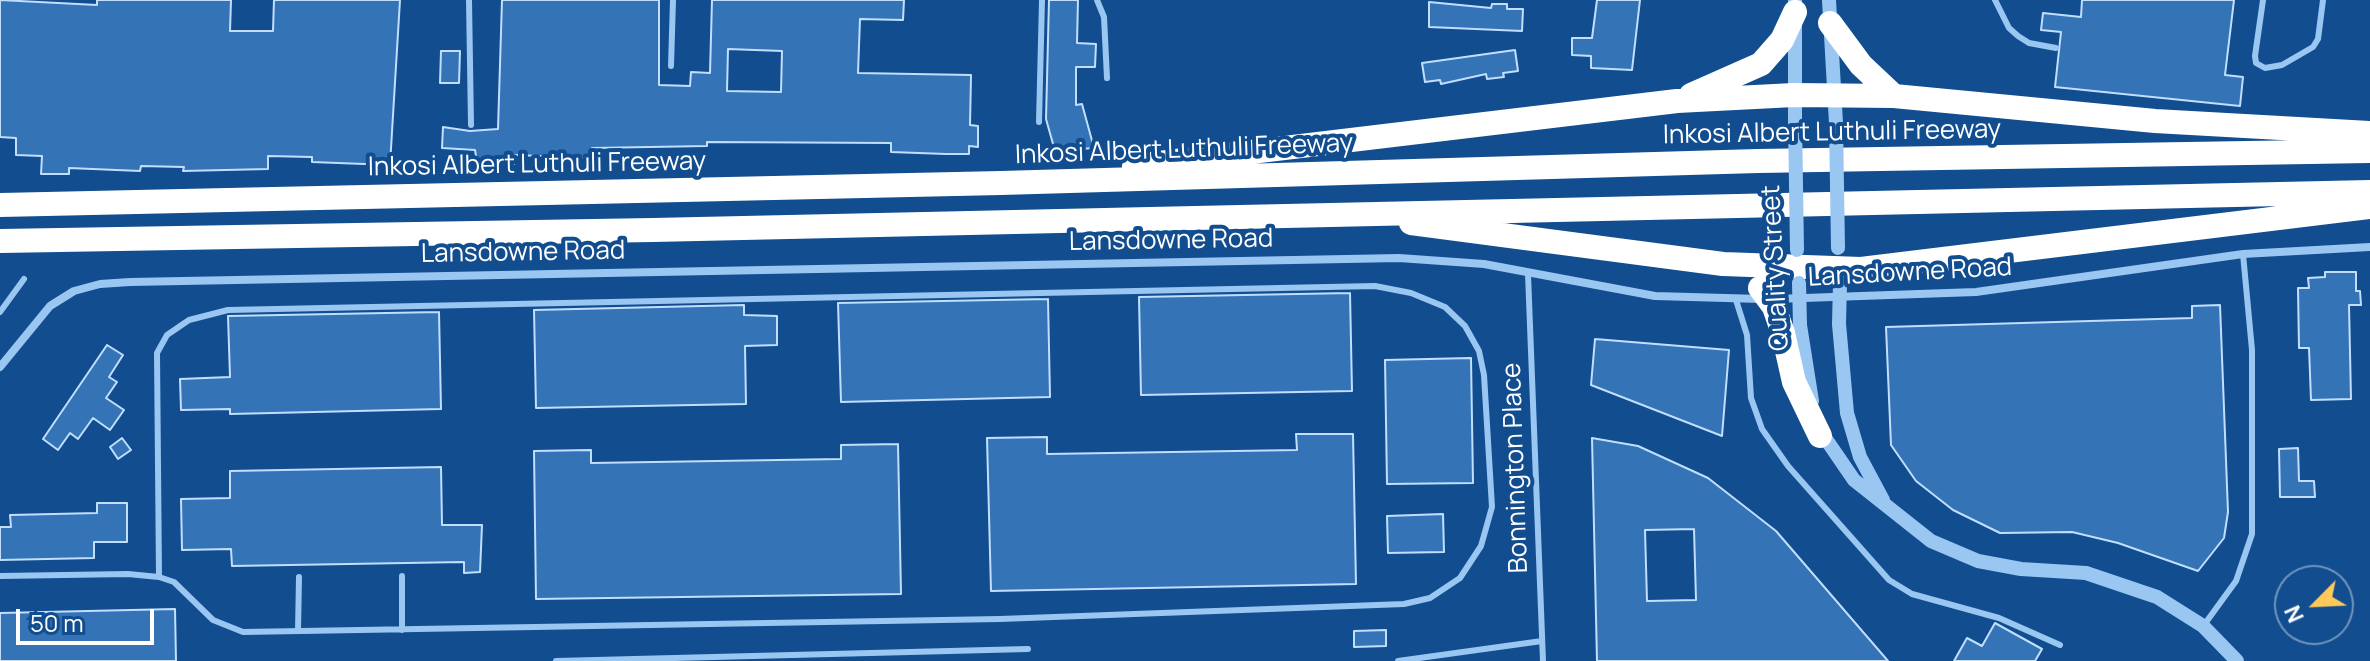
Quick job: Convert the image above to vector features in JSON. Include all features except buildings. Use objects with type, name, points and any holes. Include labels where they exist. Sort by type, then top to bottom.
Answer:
[{"type":"highway","points":[[1677,101],[1761,64],[1782,40],[1795,6]]},
{"type":"highway","points":[[1830,12],[1861,65],[1894,96]]},
{"type":"highway","points":[[1001,183],[1677,101],[1794,107],[1836,94],[1894,96],[2155,121],[2370,133]]},
{"type":"highway","name":"Inkosi Albert Luthuli Freeway","points":[[0,205],[1001,183],[1758,161],[2370,151]]},
{"type":"highway","points":[[0,241],[637,231],[2370,192]]},
{"type":"highway","points":[[1345,213],[1723,264],[1839,267],[2370,207]]},
{"type":"highway","points":[[1723,264],[1760,288],[1792,329],[1794,382],[1820,436]]},
{"type":"street","name":"Quality Street","points":[[1792,329],[1798,267],[1795,6]]},
{"type":"street","points":[[1830,12],[1836,94],[1839,324],[1847,413],[1860,457],[1886,504]]},
{"type":"street","name":"Lansdowne Road","points":[[0,367],[50,306],[74,291],[100,284],[1399,258],[1456,260],[1655,296],[1736,300],[1976,292],[2243,254],[2370,247]]},
{"type":"street","points":[[1820,436],[1854,480],[1931,541],[1954,553],[2021,569],[2086,573],[2119,582],[2157,597],[2203,626],[2237,661]]},
{"type":"lane","points":[[469,0],[471,125]]},
{"type":"lane","points":[[671,66],[673,0]]},
{"type":"lane","points":[[1039,122],[1042,0]]},
{"type":"lane","points":[[1097,0],[1104,17],[1107,78]]},
{"type":"lane","points":[[1995,0],[2009,28],[2018,36],[2029,43],[2056,48]]},
{"type":"lane","points":[[2263,0],[2255,56],[2256,63],[2265,68],[2282,65],[2313,47],[2318,39],[2323,0]]},
{"type":"lane","points":[[2203,626],[2236,581],[2252,534],[2252,350],[2243,254]]},
{"type":"lane","name":"Bonnington Place","points":[[1528,274],[1543,661]]},
{"type":"lane","points":[[0,312],[24,279]]},
{"type":"lane","points":[[0,576],[136,574],[159,577],[174,582],[225,627],[243,632],[985,619],[1404,604],[1430,598],[1460,578],[1481,546],[1492,507],[1479,351],[1465,326],[1445,307],[1411,293],[1375,286],[228,310],[203,315],[167,335],[157,353],[159,577]]},
{"type":"lane","points":[[1736,300],[1747,335],[1751,398],[1762,429],[1788,466],[1889,580],[1912,594],[1999,618],[2060,645]]},
{"type":"lane","points":[[402,576],[402,630]]},
{"type":"lane","points":[[298,631],[299,577]]},
{"type":"lane","points":[[1398,661],[1542,641]]},
{"type":"lane","points":[[556,661],[1028,649]]},
{"type":"lane","points":[[923,651],[923,661]]}]
